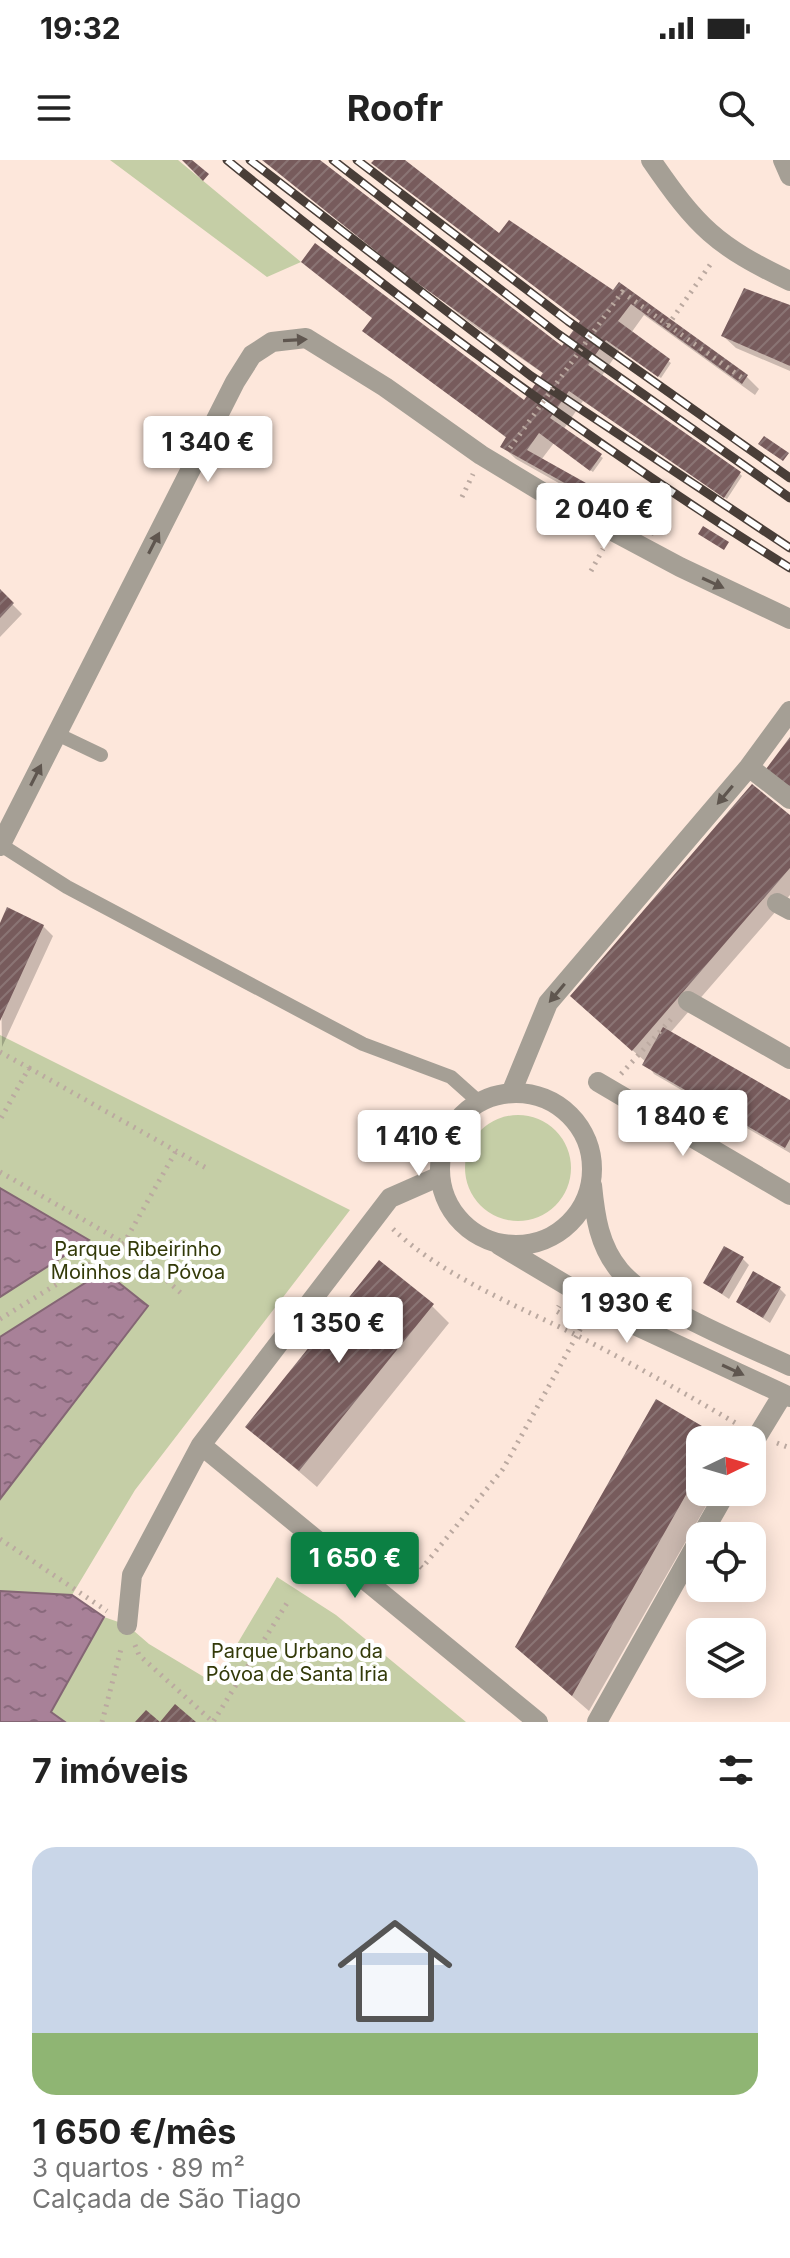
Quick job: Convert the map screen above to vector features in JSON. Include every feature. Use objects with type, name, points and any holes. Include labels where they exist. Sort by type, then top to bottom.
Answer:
[{"type":"street","points":[[651,160],[699,226],[748,261],[790,281]]},
{"type":"street","points":[[783,160],[790,176]]},
{"type":"street","points":[[0,845],[235,382],[252,355],[272,342],[306,338],[385,387],[481,455],[562,504],[680,567],[790,619]]},
{"type":"street","points":[[511,1093],[548,1003],[749,767],[790,711]]},
{"type":"street","points":[[749,767],[790,799]]},
{"type":"street","points":[[688,1001],[790,1059]]},
{"type":"street","points":[[603,1085],[790,1195]]},
{"type":"street","points":[[765,1426],[786,1395],[628,1322],[476,1234],[451,1209],[440,1176],[445,1141],[453,1126],[479,1102],[511,1093],[545,1099],[572,1118],[588,1146],[599,1233],[619,1269],[636,1286],[790,1366]]},
{"type":"street","points":[[127,1625],[132,1575],[201,1445],[390,1198],[440,1176]]},
{"type":"street","points":[[492,1241],[526,1244],[559,1231],[581,1208],[591,1178]]},
{"type":"street","points":[[201,1445],[538,1722]]},
{"type":"street","points":[[597,1722],[686,1564]]},
{"type":"lane","points":[[57,734],[101,755]]},
{"type":"lane","points":[[0,845],[67,887],[363,1044],[451,1077],[479,1102]]},
{"type":"path","points":[[668,325],[712,262]]},
{"type":"path","points":[[510,448],[622,292],[745,380]]},
{"type":"path","points":[[603,1085],[688,1001]]},
{"type":"path","points":[[0,1052],[208,1169]]},
{"type":"path","points":[[0,1120],[29,1068]]},
{"type":"path","points":[[0,1319],[124,1243],[176,1151]]},
{"type":"path","points":[[0,1172],[124,1243],[182,1294]]},
{"type":"path","points":[[378,1215],[422,1251],[501,1299],[671,1384],[733,1426]]},
{"type":"path","points":[[349,1566],[383,1532],[422,1568],[503,1469],[582,1326],[556,1311],[570,1289]]},
{"type":"path","points":[[766,1443],[790,1448]]},
{"type":"path","points":[[0,1539],[127,1625],[139,1655],[213,1722],[287,1603]]},
{"type":"path","points":[[102,1722],[127,1625]]},
{"type":"green space","points":[[110,160],[178,160],[301,262],[267,277]]},
{"type":"green space","name":"Parque Ribeirinho Moinhos da Póvoa","points":[[0,1035],[350,1210],[135,1490],[72,1595],[0,1591]]},
{"type":"green space","points":[[518,1115],[538,1119],[555,1131],[567,1148],[571,1168],[567,1188],[555,1205],[538,1217],[518,1221],[498,1217],[481,1205],[469,1188],[465,1168],[469,1148],[481,1131],[498,1119]]},
{"type":"green space","name":"Parque Urbano da Póvoa de Santa Iria","points":[[277,1577],[336,1615],[466,1722],[65,1722],[51,1713],[104,1617],[127,1625],[149,1644],[214,1683]]},
{"type":"water","points":[[0,1188],[89,1240],[0,1297]]},
{"type":"water","points":[[104,1271],[148,1306],[0,1499],[0,1337]]},
{"type":"water","points":[[0,1591],[72,1595],[104,1617],[51,1712],[65,1722],[0,1722]]},
{"type":"building","points":[[182,160],[192,160],[209,174],[203,181]]},
{"type":"building","points":[[262,160],[320,160],[562,346],[580,321],[371,163],[374,160],[405,160],[499,233],[509,220],[613,290],[619,282],[748,375],[742,384],[631,304],[618,321],[670,359],[658,377],[606,340],[588,365],[741,472],[724,498],[569,391],[550,418],[602,454],[590,471],[539,433],[527,450],[645,516],[640,525],[500,447],[506,437],[362,331],[372,318],[301,262],[315,243],[524,400],[543,373],[402,272]]},
{"type":"building","points":[[744,288],[790,305],[790,366],[721,336]]},
{"type":"building","points":[[764,436],[789,453],[783,461],[758,444]]},
{"type":"building","points":[[703,526],[729,542],[724,550],[698,534]]},
{"type":"building","points":[[0,589],[14,603],[0,618]]},
{"type":"building","points":[[790,737],[790,787],[766,769]]},
{"type":"building","points":[[752,784],[790,815],[790,868],[632,1051],[570,996]]},
{"type":"building","points":[[7,907],[44,925],[0,1021],[0,923]]},
{"type":"building","points":[[663,1027],[790,1100],[790,1139],[785,1148],[642,1065]]},
{"type":"building","points":[[724,1246],[744,1257],[722,1294],[703,1283]]},
{"type":"building","points":[[379,1260],[434,1304],[299,1471],[245,1427]]},
{"type":"building","points":[[753,1271],[781,1287],[763,1318],[736,1302]]},
{"type":"building","points":[[656,1399],[702,1426],[686,1426],[686,1495],[572,1696],[515,1647]]},
{"type":"building","points":[[175,1704],[196,1722],[160,1722]]},
{"type":"building","points":[[146,1710],[160,1722],[135,1722]]},
{"type":"railway","points":[[227,160],[502,373],[644,473],[790,568]]},
{"type":"railway","points":[[250,160],[531,376],[790,548]]},
{"type":"railway","points":[[333,160],[558,334],[790,498]]},
{"type":"railway","points":[[357,160],[568,321],[790,478]]}]
